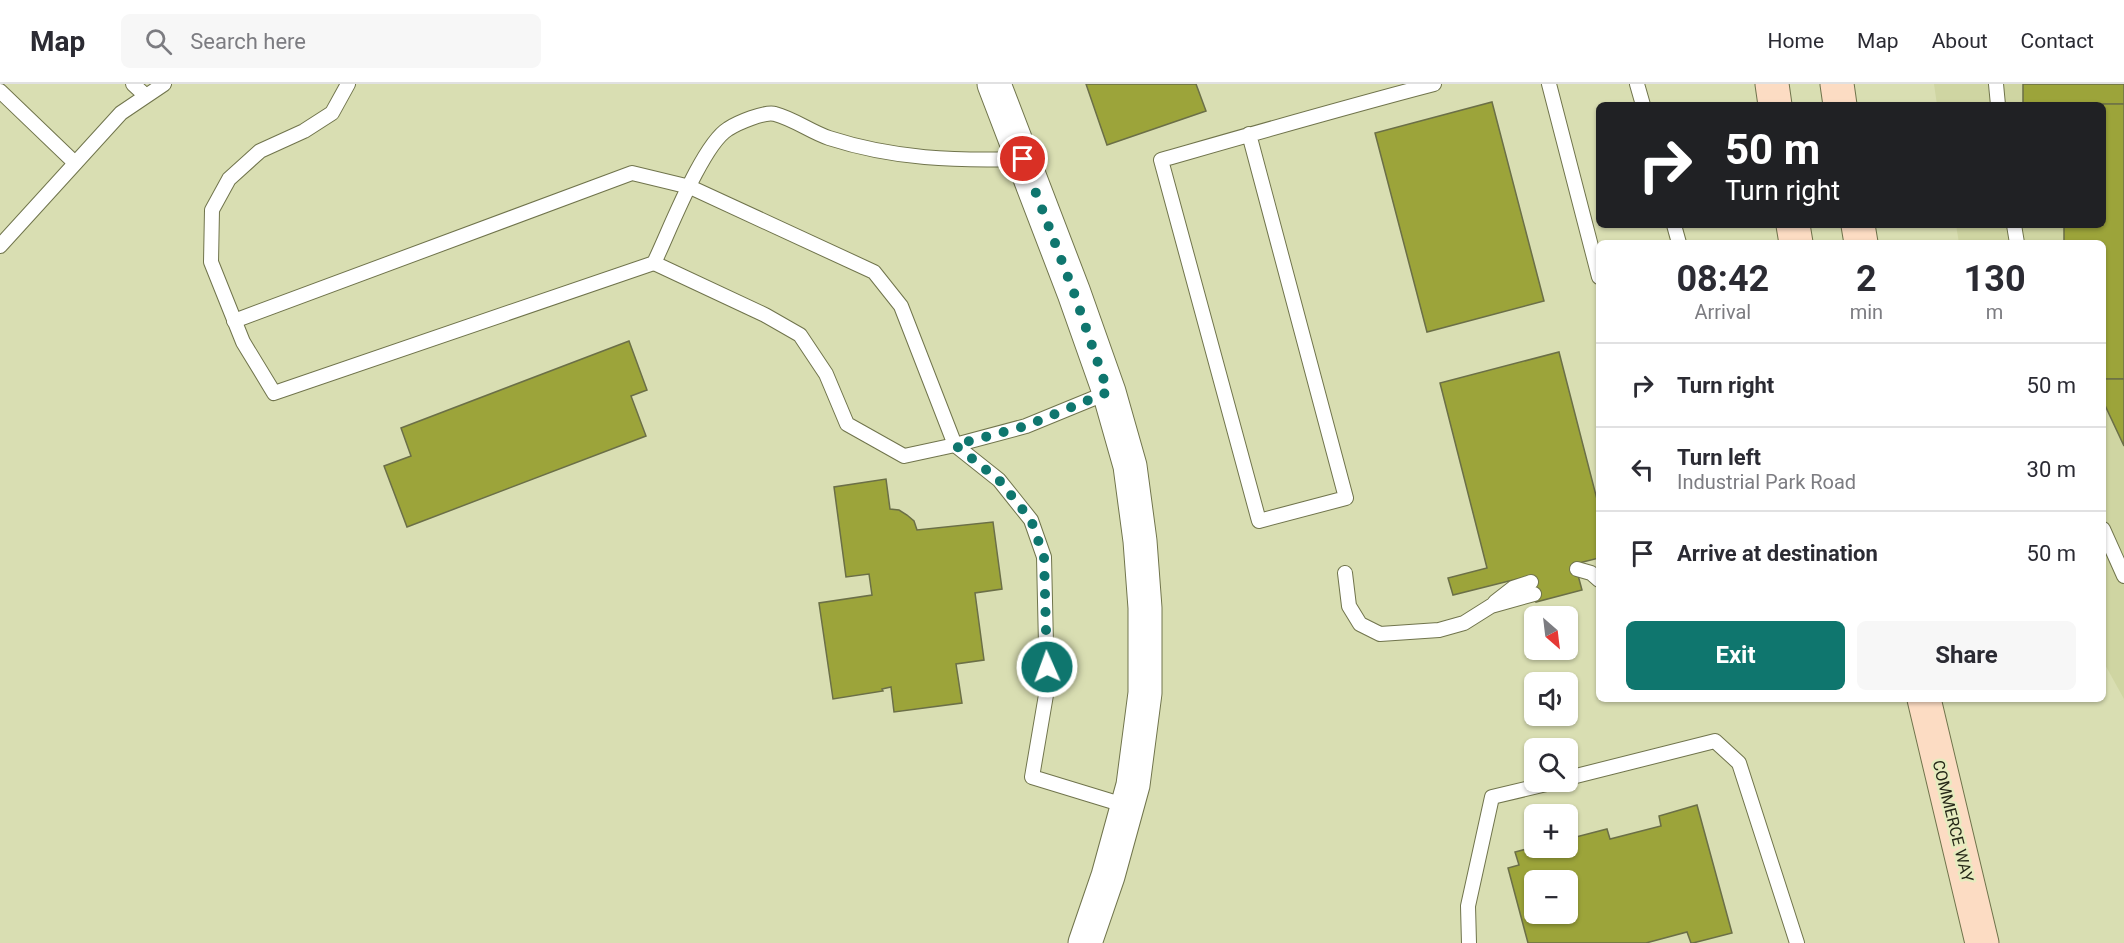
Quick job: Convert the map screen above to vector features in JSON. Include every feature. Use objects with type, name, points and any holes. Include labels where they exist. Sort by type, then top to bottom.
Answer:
[{"type":"main road","points":[[1772,84],[1774,102]]},
{"type":"main road","points":[[1837,84],[1840,102]]},
{"type":"main road","name":"COMMERCE WAY","points":[[1925,702],[1982,943]]},
{"type":"street","points":[[994,84],[1074,293],[1108,392],[1130,466],[1140,541],[1145,608],[1145,693],[1133,785],[1108,876],[1084,943]]},
{"type":"lane","points":[[133,84],[146,95]]},
{"type":"lane","points":[[0,246],[121,113],[164,84]]},
{"type":"lane","points":[[348,84],[332,113],[304,131],[260,151],[229,178],[212,210],[211,262],[243,342],[274,393],[654,263],[765,315],[800,335],[826,374],[847,424],[904,456],[1026,426],[1108,392]]},
{"type":"lane","points":[[1249,134],[1346,498],[1259,521],[1161,160],[1404,88],[1434,84]]},
{"type":"lane","points":[[1549,84],[1596,265]]},
{"type":"lane","points":[[1637,84],[1642,102]]},
{"type":"lane","points":[[1996,84],[1998,102]]},
{"type":"lane","points":[[0,92],[75,163]]},
{"type":"lane","points":[[654,263],[700,164],[712,145],[727,129],[750,119],[773,113],[828,138],[896,155],[970,160],[1023,159]]},
{"type":"lane","points":[[234,321],[632,173],[690,187],[874,272],[901,306],[955,445],[999,480],[1012,496],[1031,520],[1044,557],[1047,689],[1032,777],[1127,806]]},
{"type":"lane","points":[[2106,536],[2124,576]]},
{"type":"lane","points":[[1345,573],[1349,606],[1360,624],[1380,634],[1439,630],[1464,623],[1491,606],[1513,588],[1532,588]]},
{"type":"lane","points":[[1578,575],[1591,573],[1596,577]]},
{"type":"lane","points":[[1578,775],[1714,741],[1739,764],[1800,942]]},
{"type":"lane","points":[[1469,943],[1468,906],[1492,797],[1524,789]]},
{"type":"shaded area","points":[[1934,84],[2124,84],[2124,699],[2106,666],[2106,240],[1958,240],[1956,228],[2106,228],[2106,102],[1937,102]]},
{"type":"building","points":[[1086,84],[1196,84],[1206,111],[1107,145]]},
{"type":"building","points":[[2023,84],[2124,84],[2124,104],[2023,102]]},
{"type":"building","points":[[1492,102],[1544,301],[1427,332],[1375,133]]},
{"type":"building","points":[[2106,104],[2124,104],[2124,379],[2106,379],[2106,240],[2064,240],[2064,228],[2106,228]]},
{"type":"building","points":[[629,341],[647,390],[631,396],[646,436],[407,527],[384,466],[411,456],[401,428]]},
{"type":"building","points":[[1559,352],[1596,495],[1596,559],[1575,564],[1582,590],[1536,602],[1529,576],[1453,595],[1448,578],[1487,568],[1440,383]]},
{"type":"building","points":[[2106,379],[2124,379],[2124,446],[2106,407]]},
{"type":"building","points":[[886,479],[890,509],[899,510],[907,515],[914,521],[917,530],[993,522],[1002,589],[975,593],[984,660],[956,664],[962,703],[894,712],[891,687],[882,689],[883,691],[833,699],[819,603],[872,595],[869,574],[846,577],[834,487]]},
{"type":"building","points":[[1697,805],[1732,933],[1693,943],[1687,932],[1646,943],[1528,943],[1508,868],[1519,865],[1515,852],[1524,850],[1524,858],[1578,858],[1578,836],[1607,829],[1610,839],[1661,826],[1659,816]]},
{"type":"route","points":[[1023,159],[1074,293],[1108,392],[1026,426],[955,445],[999,480],[1031,520],[1044,557],[1047,667]]}]
